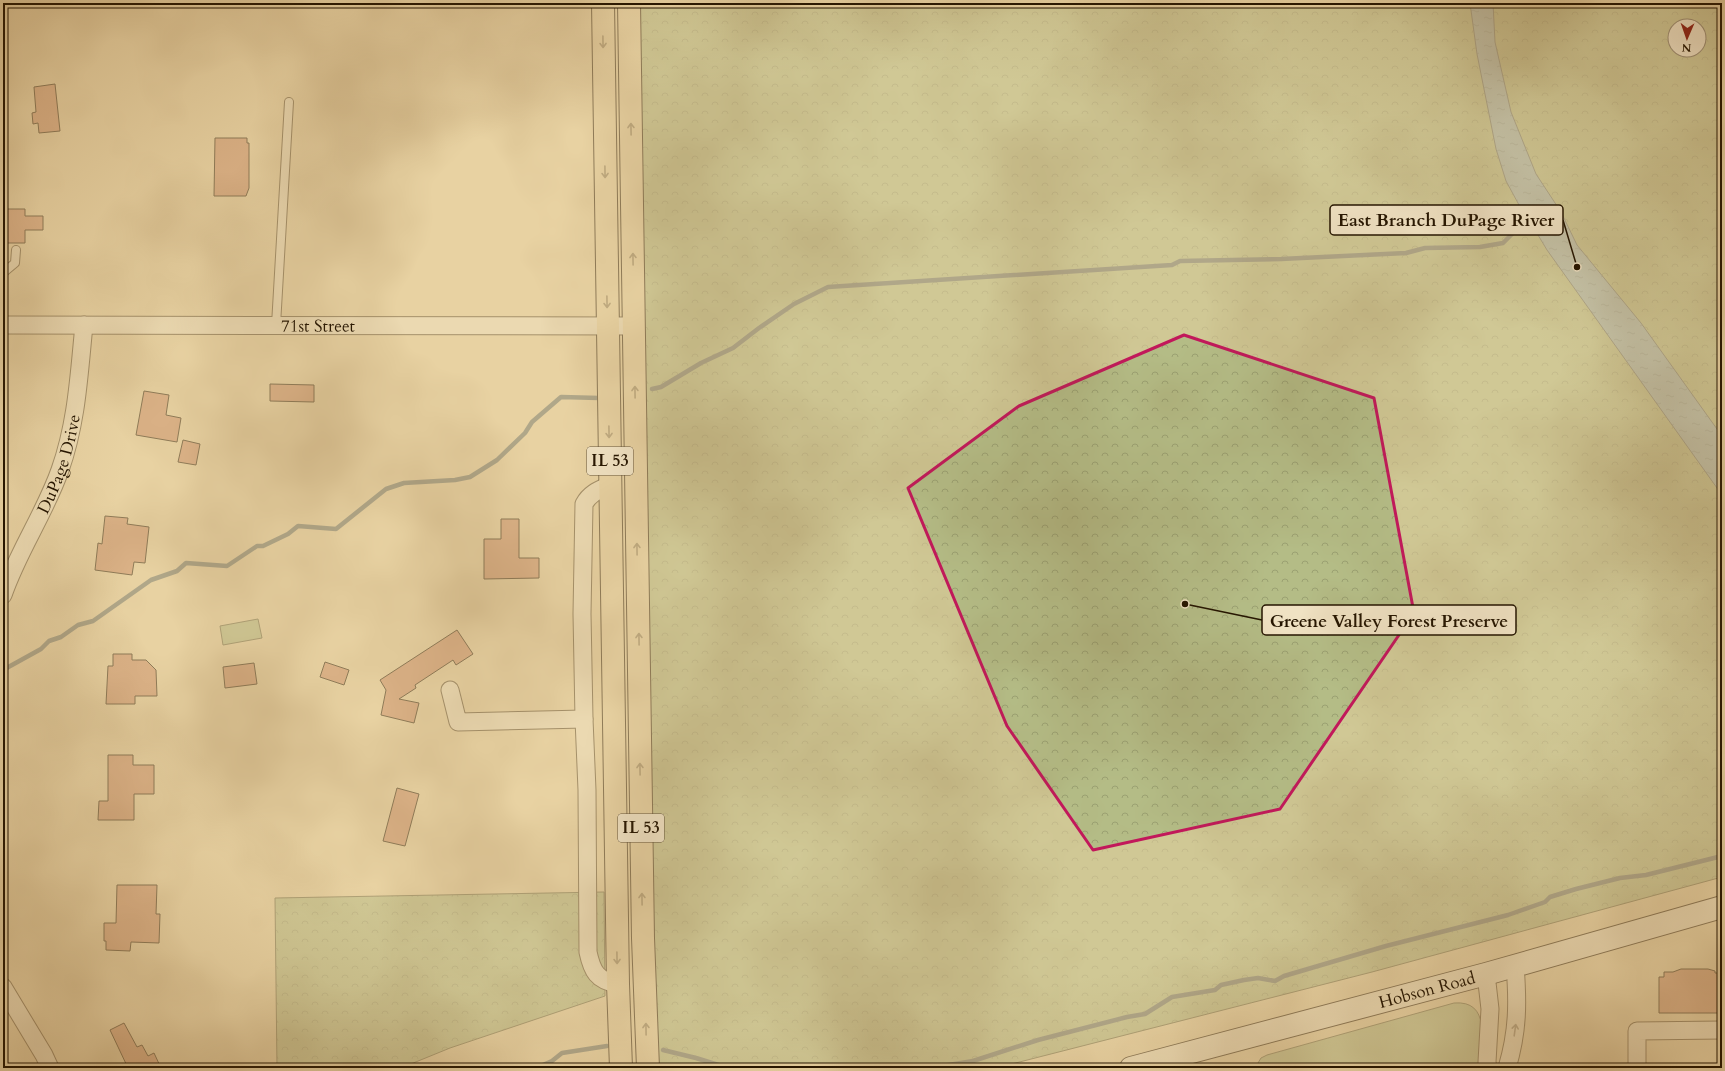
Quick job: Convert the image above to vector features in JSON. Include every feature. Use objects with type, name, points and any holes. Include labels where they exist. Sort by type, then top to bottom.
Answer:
[{"type":"main road","name":"IL 53","points":[[603,3],[618,984],[621,1068]]},
{"type":"main road","name":"IL 53","points":[[629,3],[643,922],[648,1068]]},
{"type":"main road","name":"Hobson Road","points":[[1131,1068],[1486,974],[1722,908]]},
{"type":"street","name":"71st Street","points":[[3,325],[634,326]]},
{"type":"street","name":"DuPage Drive","points":[[3,595],[15,564],[52,491],[67,448],[77,401],[84,325]]},
{"type":"street","points":[[610,485],[595,491],[588,496],[584,504],[582,614],[587,790],[588,952],[594,969],[600,979],[606,983],[618,984]]},
{"type":"street","points":[[450,690],[458,722],[584,719]]},
{"type":"street","points":[[1507,1068],[1514,1040],[1518,1006],[1515,965]]},
{"type":"street","points":[[1486,974],[1490,1009],[1486,1062],[1488,1068]]},
{"type":"street","points":[[3,988],[40,1048],[50,1068]]},
{"type":"street","points":[[1637,1068],[1637,1031],[1722,1030]]},
{"type":"lane","points":[[276,325],[289,102]]},
{"type":"lane","points":[[3,273],[15,263],[16,250]]},
{"type":"highlighted area","points":[[1184,335],[1374,398],[1414,613],[1280,809],[1093,850],[1007,726],[908,488],[1019,406]]},
{"type":"green space","points":[[639,3],[1722,3],[1722,877],[1372,972],[996,1068],[659,1068],[654,942]]},
{"type":"green space","points":[[258,619],[262,638],[223,645],[220,626]]},
{"type":"green space","points":[[604,892],[605,996],[450,1048],[401,1068],[277,1068],[275,898]]},
{"type":"green space","points":[[1454,1003],[1466,1004],[1474,1008],[1479,1015],[1482,1034],[1481,1066],[1469,1068],[1255,1068],[1261,1058],[1267,1055]]},
{"type":"water","points":[[1470,3],[1493,3],[1495,42],[1511,112],[1536,174],[1561,212],[1577,245],[1641,323],[1722,436],[1722,495],[1547,250],[1532,225],[1524,222],[1525,216],[1506,181],[1496,149],[1477,54]]},
{"type":"building","points":[[55,84],[60,131],[39,133],[38,123],[33,124],[32,113],[36,112],[34,87]]},
{"type":"building","points":[[215,138],[247,138],[247,143],[249,143],[249,188],[246,196],[214,196]]},
{"type":"building","points":[[5,209],[25,209],[25,216],[43,216],[43,230],[25,230],[25,243],[4,243]]},
{"type":"building","points":[[270,384],[314,385],[314,402],[270,401]]},
{"type":"building","points":[[144,391],[169,395],[166,415],[181,418],[177,442],[136,435]]},
{"type":"building","points":[[183,440],[200,444],[196,465],[178,462]]},
{"type":"building","points":[[105,516],[128,518],[127,524],[149,527],[145,563],[134,562],[132,575],[95,570],[98,543],[102,544]]},
{"type":"building","points":[[501,519],[519,519],[519,558],[539,558],[539,578],[484,579],[484,539],[501,539]]},
{"type":"building","points":[[457,630],[473,654],[456,665],[453,660],[415,685],[416,688],[399,699],[419,703],[414,723],[381,715],[386,690],[380,680]]},
{"type":"building","points":[[113,654],[132,654],[132,660],[146,660],[156,670],[157,696],[135,696],[135,704],[106,704],[108,666],[113,666]]},
{"type":"building","points":[[325,662],[349,670],[344,685],[320,677]]},
{"type":"building","points":[[254,663],[257,684],[225,688],[223,667]]},
{"type":"building","points":[[108,755],[133,755],[133,765],[154,765],[154,794],[134,794],[134,820],[98,820],[99,801],[108,801]]},
{"type":"building","points":[[397,788],[419,794],[405,846],[383,841]]},
{"type":"building","points":[[117,885],[157,885],[156,914],[160,914],[159,943],[131,942],[130,951],[106,950],[106,941],[104,941],[104,923],[116,923]]},
{"type":"building","points":[[1681,969],[1708,969],[1715,971],[1715,973],[1722,973],[1722,1013],[1659,1013],[1659,977],[1664,977],[1664,972],[1673,972]]},
{"type":"building","points":[[124,1023],[137,1047],[142,1045],[148,1056],[154,1053],[161,1068],[128,1068],[110,1030]]},
{"type":"waterway","points":[[652,389],[661,387],[701,363],[733,348],[794,304],[828,287],[1172,265],[1180,261],[1281,259],[1406,253],[1425,248],[1480,247],[1503,243],[1529,219]]},
{"type":"waterway","points":[[3,670],[41,649],[49,641],[61,637],[78,625],[93,621],[151,580],[177,571],[186,563],[227,566],[257,546],[263,546],[288,534],[298,526],[336,529],[386,489],[404,483],[455,480],[470,477],[497,460],[525,433],[532,422],[561,397],[599,398]]},
{"type":"waterway","points":[[930,1068],[973,1061],[1038,1040],[1127,1017],[1145,1014],[1172,997],[1215,990],[1221,985],[1244,980],[1258,978],[1275,981],[1284,976],[1386,946],[1508,915],[1545,902],[1550,897],[1576,889],[1620,878],[1646,875],[1722,856]]},
{"type":"waterway","points":[[536,1068],[552,1061],[562,1053],[607,1046]]},
{"type":"waterway","points":[[663,1050],[728,1068]]},
{"type":"place","name":"East Branch DuPage River","points":[[1577,267]]},
{"type":"place","name":"Greene Valley Forest Preserve","points":[[1185,604]]}]
